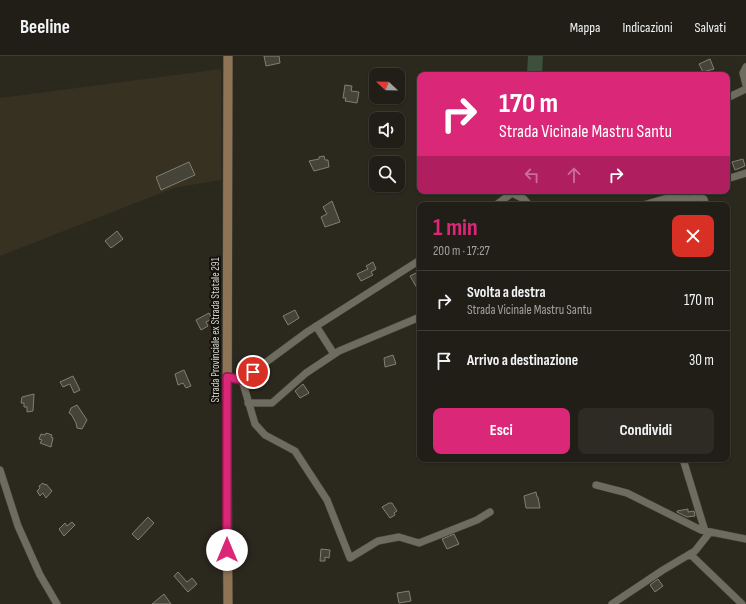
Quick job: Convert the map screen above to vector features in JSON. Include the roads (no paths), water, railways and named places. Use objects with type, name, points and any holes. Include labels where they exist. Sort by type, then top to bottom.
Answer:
[{"type":"street","name":"Strada Provinciale ex Strada Statale 291","points":[[228,56],[228,604]]},
{"type":"street","points":[[746,67],[743,73],[746,85]]},
{"type":"street","points":[[730,97],[746,89]]},
{"type":"street","points":[[730,179],[746,173]]},
{"type":"street","points":[[500,202],[511,194]]},
{"type":"street","points":[[514,194],[524,199],[526,202]]},
{"type":"street","points":[[654,202],[682,194]]},
{"type":"street","points":[[678,202],[698,197],[704,199],[705,202]]},
{"type":"street","points":[[227,377],[242,380],[316,326],[417,262]]},
{"type":"street","points":[[248,403],[272,403],[306,373],[334,354],[417,318]]},
{"type":"street","points":[[316,326],[334,354]]},
{"type":"street","points":[[242,380],[255,424],[265,435],[295,451],[328,500],[350,558],[378,541],[399,537],[419,543],[477,520],[490,512]]},
{"type":"street","points":[[683,462],[707,531]]},
{"type":"street","points":[[0,470],[18,526],[40,575],[57,604]]},
{"type":"street","points":[[596,485],[627,493],[707,531],[746,539]]},
{"type":"street","points":[[612,604],[662,570],[695,551],[707,531]]},
{"type":"street","points":[[690,554],[742,604]]}]
